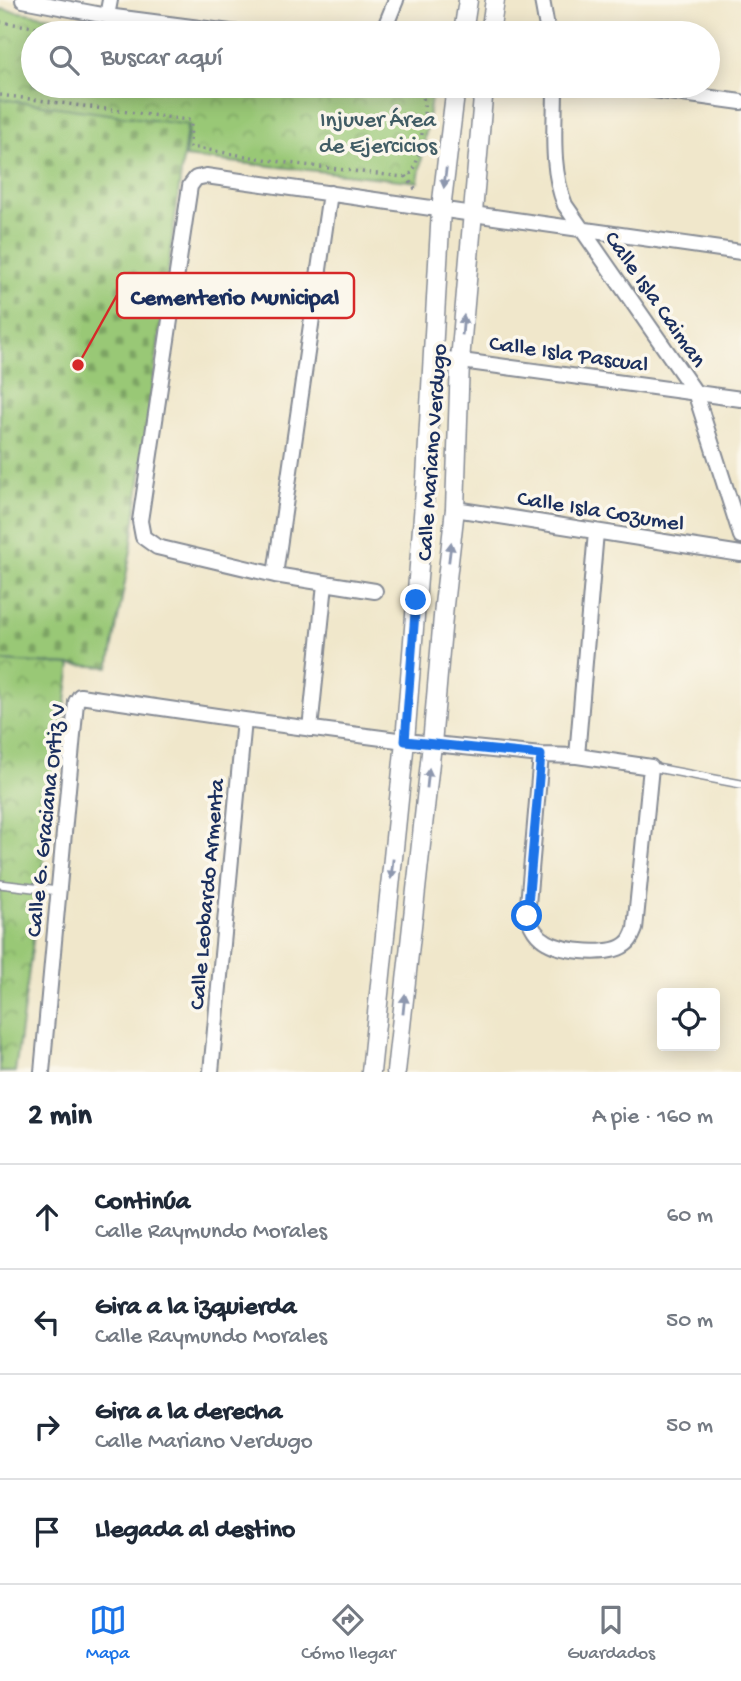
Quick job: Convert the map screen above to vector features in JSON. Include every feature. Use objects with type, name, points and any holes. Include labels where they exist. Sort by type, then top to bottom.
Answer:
[{"type":"street","points":[[23,0],[146,21]]},
{"type":"street","points":[[107,16],[110,0]]},
{"type":"street","points":[[387,21],[396,0]]},
{"type":"street","points":[[465,21],[468,0]]},
{"type":"street","points":[[492,21],[495,0]]},
{"type":"street","points":[[542,0],[546,21]]},
{"type":"street","name":"Calle Mariano Verdugo","points":[[371,1072],[405,741],[426,478],[441,209],[455,98]]},
{"type":"street","name":"Calle Mariano Verdugo","points":[[396,1072],[455,509],[460,361],[483,98]]},
{"type":"street","name":"Calle Isla Caiman","points":[[555,98],[555,171],[565,205],[695,392],[741,536]]},
{"type":"street","points":[[712,98],[741,102]]},
{"type":"street","points":[[374,591],[275,575],[157,547],[143,537],[139,521],[190,186],[196,178],[206,176],[330,192],[741,252]]},
{"type":"street","points":[[275,575],[330,192]]},
{"type":"street","name":"Calle Isla Pascual","points":[[432,357],[741,399]]},
{"type":"street","name":"Calle Isla Cozumel","points":[[455,509],[741,554]]},
{"type":"street","points":[[577,756],[596,532]]},
{"type":"street","points":[[310,729],[325,584]]},
{"type":"street","name":"Calle G. Graciana Ortiz V","points":[[42,1072],[78,698],[80,696],[244,720]]},
{"type":"street","points":[[244,720],[432,744],[577,756],[651,767],[635,929],[629,942],[616,950],[589,952],[548,943],[536,933],[527,916],[541,755]]},
{"type":"street","name":"Calle Leobardo Armenta","points":[[211,1072],[244,720]]},
{"type":"lane","points":[[651,767],[741,784]]},
{"type":"lane","points":[[0,884],[58,891]]},
{"type":"path","points":[[0,22],[21,25]]},
{"type":"path","points":[[0,95],[21,98]]},
{"type":"path","points":[[23,98],[188,120],[191,122],[190,147],[288,163],[402,177],[412,173],[416,166],[425,98]]},
{"type":"green space","name":"Injuver Área de Ejercicios","points":[[0,9],[77,21],[21,21],[21,98],[431,98],[418,182],[185,157],[189,125],[0,99]]},
{"type":"green space","points":[[0,95],[188,120],[131,550],[109,667],[0,661]]},
{"type":"green space","points":[[0,661],[71,665],[15,1072],[0,1072]]},
{"type":"place","name":"Cementerio Municipal","points":[[78,365]]},
{"type":"route","points":[[416,600],[405,741],[541,755],[527,916]]}]
